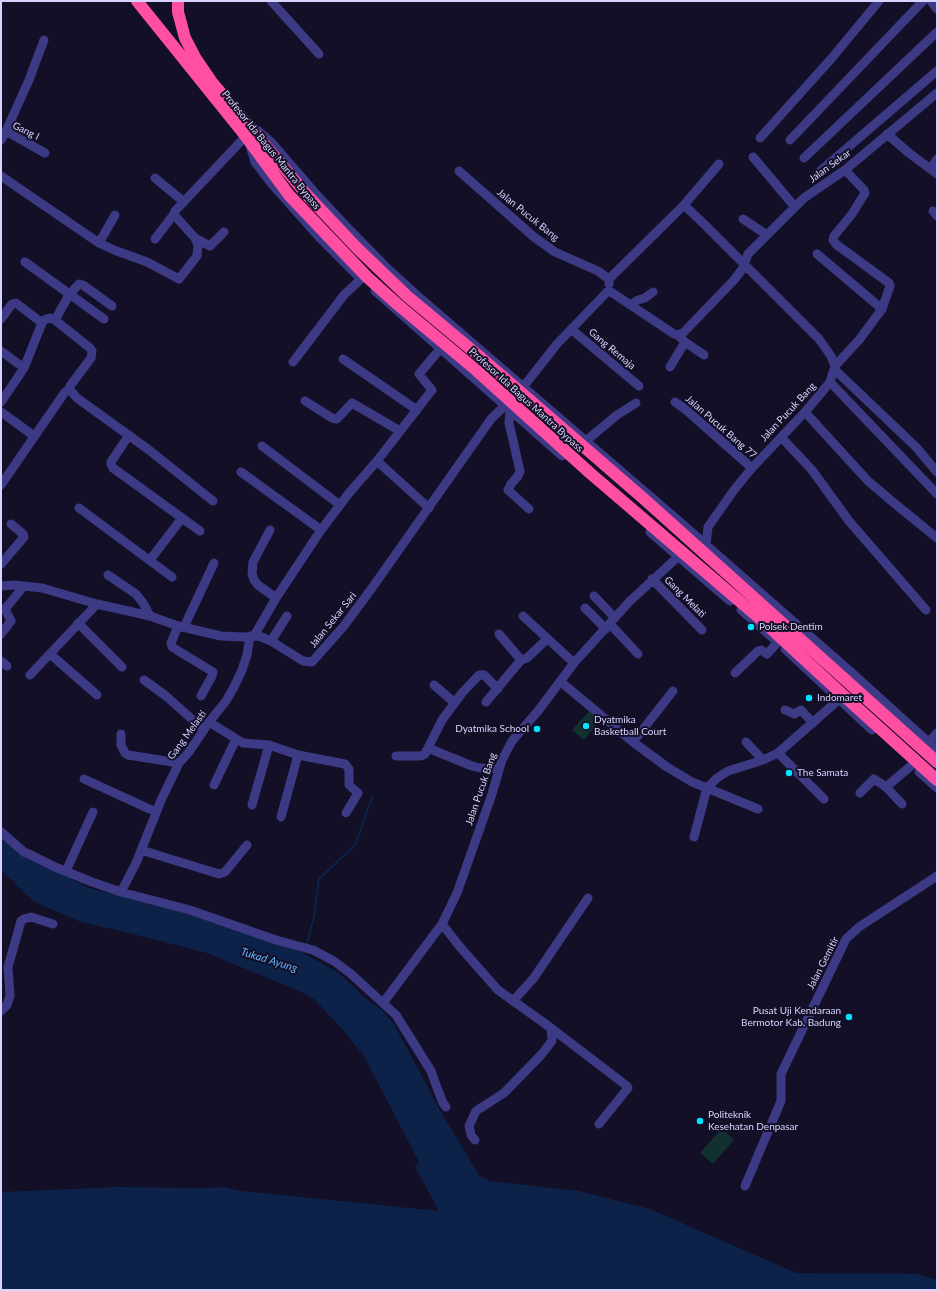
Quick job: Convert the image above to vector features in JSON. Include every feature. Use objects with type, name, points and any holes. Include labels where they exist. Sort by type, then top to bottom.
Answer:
[{"type":"highway","name":"Profesor Ida Bagus Mantra Bypass","points":[[137,1],[289,195],[367,277],[476,370],[508,406],[680,554],[739,600],[775,631],[841,697],[937,780]]},
{"type":"highway","name":"Profesor Ida Bagus Mantra Bypass","points":[[178,1],[178,12],[185,38],[196,59],[211,81],[306,194],[385,275],[407,296],[522,388],[646,497],[746,589],[850,678],[937,762]]},
{"type":"highway","points":[[247,123],[247,140]]},
{"type":"highway","points":[[739,600],[746,589]]},
{"type":"street","points":[[271,1],[318,54]]},
{"type":"street","points":[[760,138],[879,1]]},
{"type":"street","points":[[790,140],[923,1]]},
{"type":"street","points":[[931,1],[937,9]]},
{"type":"street","points":[[804,158],[937,32]]},
{"type":"street","points":[[3,136],[30,80],[44,40]]},
{"type":"street","points":[[818,173],[937,71]]},
{"type":"street","name":"Jalan Sekar","points":[[670,367],[683,333],[734,280],[743,268],[748,254],[804,198],[845,170],[937,93]]},
{"type":"street","points":[[887,134],[933,172],[937,159]]},
{"type":"street","name":"Gang I","points":[[3,136],[45,153]]},
{"type":"street","points":[[155,239],[184,202],[247,140],[252,156],[264,175],[323,241],[390,306],[508,406],[509,423],[520,471],[508,490],[529,509]]},
{"type":"street","points":[[753,157],[795,207]]},
{"type":"street","points":[[704,355],[682,338],[611,292],[607,292],[609,279],[651,240],[684,205],[719,164]]},
{"type":"street","points":[[834,368],[859,340],[882,309],[890,288],[889,283],[837,245],[833,240],[834,236],[852,214],[865,193],[864,190],[845,170]]},
{"type":"street","name":"Jalan Pucuk Bang","points":[[460,171],[534,237],[555,252],[598,271],[609,279]]},
{"type":"street","points":[[1,176],[99,243],[147,262],[179,279],[197,256],[198,244],[195,238],[174,214]]},
{"type":"street","points":[[155,178],[184,202]]},
{"type":"street","points":[[684,205],[819,339],[831,356],[834,368],[916,447],[937,472]]},
{"type":"street","points":[[99,243],[115,215]]},
{"type":"street","points":[[743,219],[767,235]]},
{"type":"street","points":[[195,238],[210,246],[224,232]]},
{"type":"street","points":[[817,254],[882,309]]},
{"type":"street","points":[[25,262],[104,319]]},
{"type":"street","points":[[293,362],[344,295],[361,279]]},
{"type":"street","points":[[54,320],[69,295],[79,284],[83,285],[112,306]]},
{"type":"street","name":"Jalan Sekar Sari","points":[[1,586],[42,588],[97,604],[150,616],[181,626],[221,636],[252,636],[271,641],[303,660],[312,662],[372,588],[491,419],[508,406],[571,329],[607,292]]},
{"type":"street","points":[[630,305],[638,300],[646,298],[653,292]]},
{"type":"street","points":[[1,319],[12,304],[16,303],[42,323]]},
{"type":"street","points":[[1,402],[24,368],[42,323],[47,318],[54,320],[92,351],[91,358],[69,389],[65,392],[1,484]]},
{"type":"street","name":"Gang Remaja","points":[[571,329],[639,386]]},
{"type":"street","points":[[252,636],[321,530],[432,390],[420,378],[419,374],[440,349]]},
{"type":"street","points":[[1,351],[24,368]]},
{"type":"street","points":[[343,359],[417,410]]},
{"type":"street","name":"Jalan Pucuk Bang","points":[[706,545],[708,526],[734,490],[830,382],[834,368]]},
{"type":"street","points":[[830,382],[937,494]]},
{"type":"street","points":[[522,388],[587,440],[646,497],[706,545],[850,678],[937,750]]},
{"type":"street","points":[[69,389],[78,398],[129,435],[213,501]]},
{"type":"street","points":[[305,401],[337,420],[352,403],[400,431]]},
{"type":"street","name":"Jalan Pucuk Bang 77","points":[[675,402],[752,468]]},
{"type":"street","points":[[587,440],[617,415],[636,403]]},
{"type":"street","points":[[1,412],[34,436]]},
{"type":"street","points":[[804,412],[868,481],[937,538]]},
{"type":"street","points":[[129,435],[111,464],[200,531]]},
{"type":"street","points":[[781,436],[812,470],[850,521],[926,610]]},
{"type":"street","points":[[262,446],[340,505]]},
{"type":"street","points":[[377,461],[429,508]]},
{"type":"street","points":[[242,472],[321,530]]},
{"type":"street","points":[[79,508],[172,576]]},
{"type":"street","points":[[150,560],[182,518]]},
{"type":"street","points":[[1,564],[24,537],[23,534],[11,524]]},
{"type":"street","points":[[270,530],[253,562],[252,574],[258,586],[276,598]]},
{"type":"street","points":[[680,554],[841,697],[937,788]]},
{"type":"street","name":"Jalan Pucuk Bang","points":[[383,1003],[442,924],[457,893],[491,797],[499,769],[508,747],[561,682],[574,663],[629,602],[680,554]]},
{"type":"street","points":[[201,696],[213,672],[172,646],[171,643],[214,563]]},
{"type":"street","points":[[108,575],[136,594],[150,616]]},
{"type":"street","name":"Gang Melati","points":[[652,579],[702,630]]},
{"type":"street","points":[[1,634],[11,621],[5,609],[24,586]]},
{"type":"street","points":[[594,596],[610,624],[638,654]]},
{"type":"street","points":[[30,675],[97,604]]},
{"type":"street","points":[[585,608],[610,624]]},
{"type":"street","points":[[271,641],[287,616]]},
{"type":"street","points":[[523,616],[574,663]]},
{"type":"street","points":[[78,623],[122,667]]},
{"type":"street","points":[[499,634],[520,660]]},
{"type":"street","name":"Gang Melasti","points":[[121,892],[179,763],[189,752],[226,701],[242,670],[252,636]]},
{"type":"street","points":[[486,702],[520,660],[527,658],[547,639]]},
{"type":"street","points":[[735,673],[758,651],[761,650],[767,654],[778,642]]},
{"type":"street","points":[[50,654],[97,695]]},
{"type":"street","points":[[396,756],[424,756],[442,720],[462,693],[479,675],[484,675],[498,689]]},
{"type":"street","points":[[144,680],[207,726],[244,743],[269,745],[298,755],[342,763],[347,766],[349,769],[349,785],[358,793],[346,813]]},
{"type":"street","points":[[561,682],[633,742],[679,774],[692,782],[758,809]]},
{"type":"street","points":[[434,685],[455,703]]},
{"type":"street","points":[[633,742],[673,691]]},
{"type":"street","points":[[694,837],[707,788],[717,778],[728,771],[763,760],[778,753],[841,697]]},
{"type":"street","points":[[785,710],[794,714],[801,710],[813,723]]},
{"type":"street","points":[[929,742],[937,733]]},
{"type":"street","points":[[121,734],[121,745],[128,755],[179,763]]},
{"type":"street","points":[[214,785],[236,739]]},
{"type":"street","points":[[746,742],[763,760]]},
{"type":"street","points":[[252,805],[269,745]]},
{"type":"street","points":[[428,748],[472,766],[499,769]]},
{"type":"street","points":[[778,753],[824,799]]},
{"type":"street","points":[[281,817],[298,755]]},
{"type":"street","points":[[886,787],[912,765]]},
{"type":"street","points":[[84,779],[156,812]]},
{"type":"street","points":[[860,793],[874,779],[886,787],[902,804]]},
{"type":"street","points":[[66,871],[93,812]]},
{"type":"street","points":[[1,832],[24,852],[66,871],[121,892],[195,912],[300,948],[313,950],[334,961],[351,974],[396,1015],[431,1071],[446,1107]]},
{"type":"street","points":[[141,850],[219,874],[225,872],[247,845]]},
{"type":"street","name":"Jalan Gemitir","points":[[745,1186],[781,1101],[781,1074],[846,939],[859,927],[937,876]]},
{"type":"street","points":[[513,1001],[533,979],[588,898]]},
{"type":"street","points":[[1,1011],[7,1005],[10,996],[8,967],[21,921],[31,917],[54,924]]},
{"type":"street","points":[[442,924],[498,990],[551,1028],[628,1087],[599,1124]]},
{"type":"street","points":[[475,1140],[468,1130],[476,1111],[504,1093],[541,1055],[552,1040],[551,1028]]},
{"type":"green space","name":"Dyatmika Basketball Court","points":[[589,711],[600,721],[584,740],[572,730]]},
{"type":"green space","points":[[722,1128],[734,1140],[713,1164],[700,1153]]},
{"type":"water","name":"Tukad Ayung","points":[[1,837],[45,866],[89,888],[175,910],[298,950],[339,973],[366,999],[382,1010],[394,1024],[441,1112],[479,1175],[489,1181],[579,1191],[650,1209],[796,1273],[917,1274],[937,1280],[937,1290],[1,1290],[1,1192],[117,1187],[223,1187],[241,1191],[439,1211],[415,1167],[419,1162],[364,1056],[343,1030],[315,1000],[306,994],[207,953],[81,922],[34,902],[1,870]]},
{"type":"waterway","points":[[306,946],[314,917],[319,879],[355,845],[373,795]]},
{"type":"place","name":"Polsek Dentim","points":[[751,627]]},
{"type":"place","name":"Indomaret","points":[[809,698]]},
{"type":"place","name":"Dyatmika Basketball Court","points":[[586,726]]},
{"type":"place","name":"Dyatmika School","points":[[537,729]]},
{"type":"place","name":"The Samata","points":[[789,773]]},
{"type":"place","name":"Pusat Uji Kendaraan Bermotor Kab. Badung","points":[[849,1017]]},
{"type":"place","name":"Politeknik Kesehatan Denpasar","points":[[700,1121]]}]
